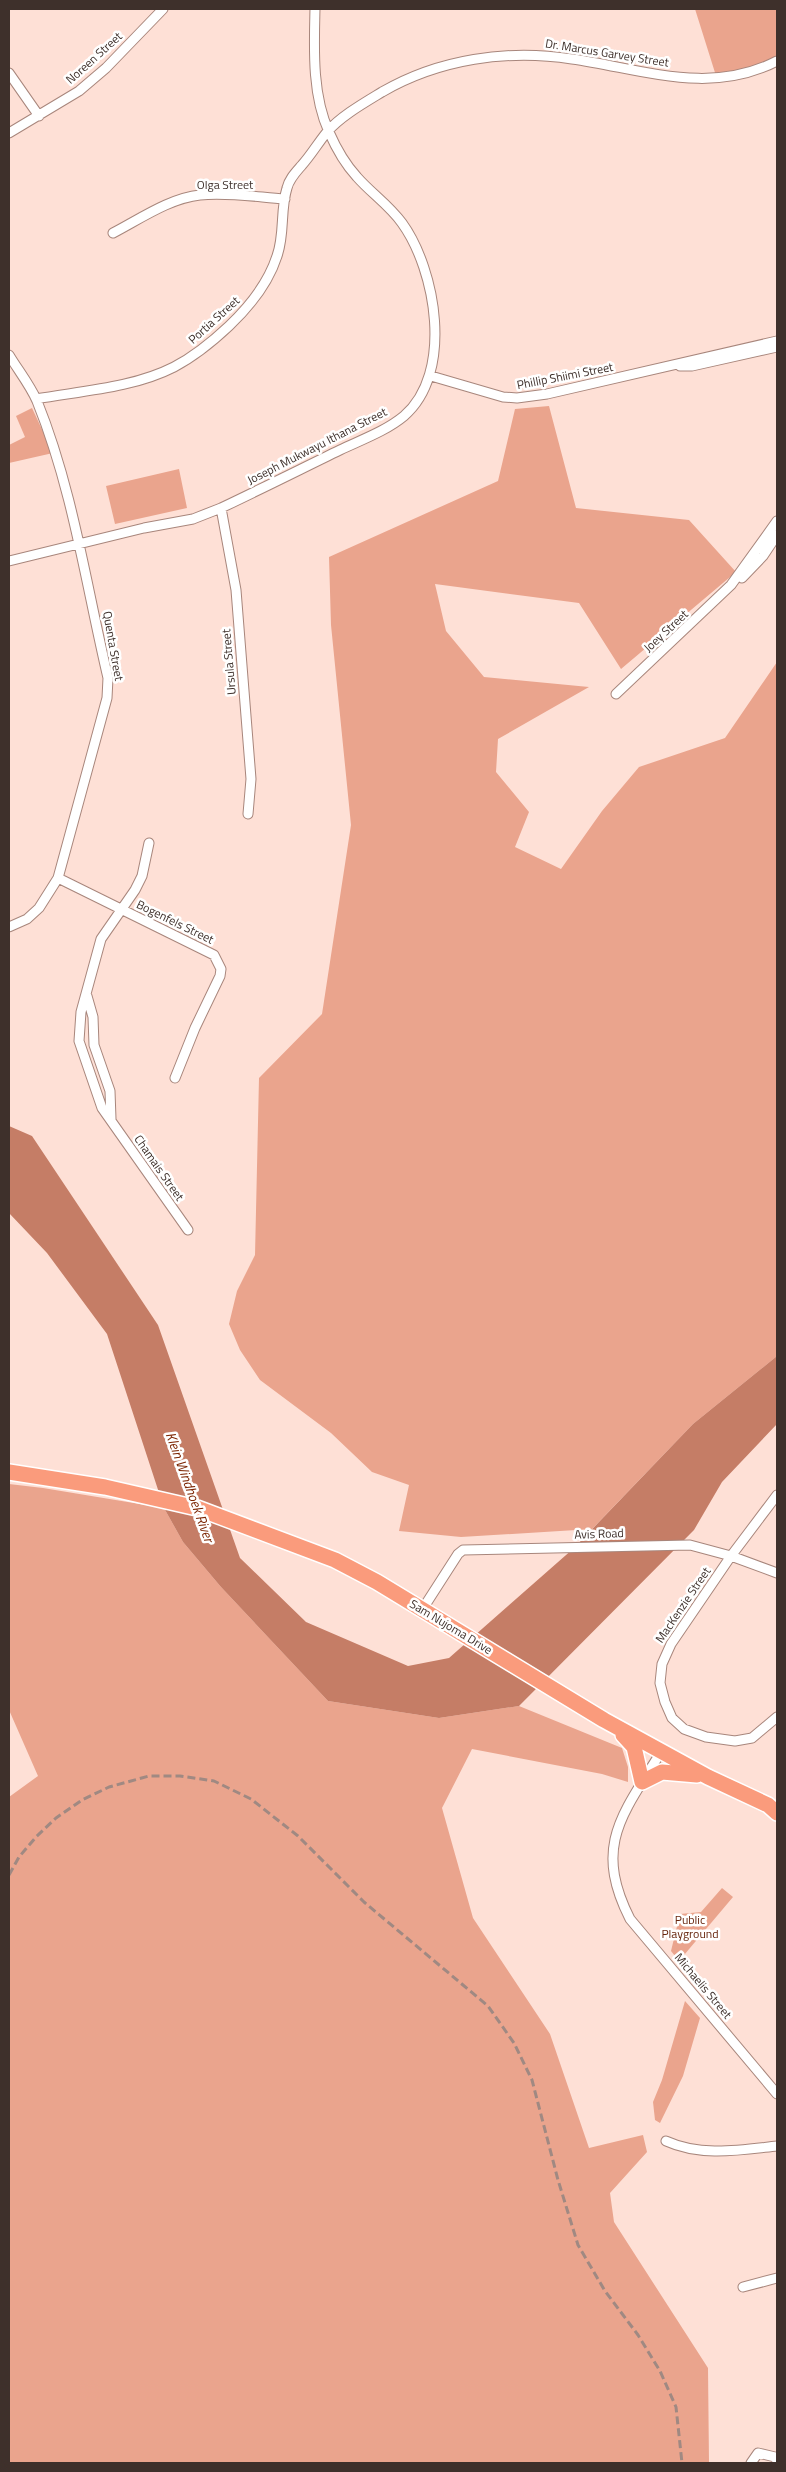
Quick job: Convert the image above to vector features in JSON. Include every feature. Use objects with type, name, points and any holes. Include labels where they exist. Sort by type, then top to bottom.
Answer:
[{"type":"highway","name":"Sam Nujoma Drive","points":[[9,1464],[55,1470],[105,1487]]},
{"type":"highway","name":"Sam Nujoma Drive","points":[[9,1472],[105,1487],[197,1508],[257,1529],[335,1560],[377,1582],[604,1720],[708,1777],[774,1808]]},
{"type":"highway","points":[[604,1720],[634,1747],[642,1782],[662,1772],[708,1777]]},
{"type":"street","name":"Noreen Street","points":[[9,133],[79,91],[106,68],[163,9]]},
{"type":"street","name":"Joseph Mukwayu Ithana Street","points":[[9,561],[81,545],[144,528],[193,519],[221,508],[387,427],[415,406],[431,376],[435,353],[434,318],[421,262],[412,239],[391,209],[356,176],[340,154],[328,131],[318,100],[314,48],[315,9]]},
{"type":"street","name":"Dr. Marcus Garvey Street","points":[[328,131],[349,114],[383,92],[426,71],[493,56],[530,54],[573,59],[665,76],[717,79],[741,75],[777,61]]},
{"type":"street","points":[[9,73],[39,116]]},
{"type":"street","name":"Portia Street","points":[[36,399],[133,381],[153,375],[172,368],[212,342],[245,311],[271,272],[278,254],[287,186],[328,131]]},
{"type":"street","name":"Olga Street","points":[[113,233],[175,202],[199,195],[233,195],[285,200]]},
{"type":"street","name":"Phillip Shiimi Street","points":[[431,376],[489,395],[517,398],[546,394],[777,341]]},
{"type":"street","name":"Phillip Shiimi Street","points":[[676,365],[692,366],[777,347]]},
{"type":"street","name":"Quenta Street","points":[[9,355],[36,399],[81,545],[108,678],[107,698],[58,878],[39,908],[26,919],[9,927]]},
{"type":"street","name":"Ursula Street","points":[[221,508],[236,590],[251,779],[248,814]]},
{"type":"street","name":"Joey Street","points":[[616,694],[732,585],[777,521]]},
{"type":"street","name":"Joey Street","points":[[732,585],[741,580],[763,556],[777,535]]},
{"type":"street","name":"Chamais Street","points":[[149,843],[142,876],[135,890],[101,939],[79,1022],[79,1041],[93,1087],[102,1108],[188,1230]]},
{"type":"street","name":"Bogenfels Street","points":[[58,878],[214,955],[221,969],[220,976],[195,1028],[175,1078]]},
{"type":"street","points":[[86,996],[94,1017],[94,1046],[108,1082],[111,1119]]},
{"type":"street","points":[[93,1087],[105,1087],[108,1085],[108,1082]]},
{"type":"street","points":[[777,1495],[731,1556],[777,1573]]},
{"type":"street","name":"Avis Road","points":[[422,1610],[458,1554],[470,1549],[690,1545],[731,1556]]},
{"type":"street","name":"MacKenzie Street","points":[[731,1556],[670,1644],[664,1657],[660,1683],[665,1702],[672,1718],[684,1729],[706,1737],[734,1741],[752,1738],[777,1717]]},
{"type":"street","name":"Michaelis Street","points":[[661,1752],[626,1809],[616,1833],[611,1855],[614,1878],[622,1904],[630,1920],[777,2094]]},
{"type":"street","points":[[666,2141],[682,2148],[710,2151],[777,2146]]},
{"type":"street","points":[[743,2287],[777,2278]]},
{"type":"street","points":[[751,2463],[758,2453],[775,2458],[777,2461]]},
{"type":"green space","points":[[695,9],[777,9],[777,61],[717,79]]},
{"type":"green space","points":[[549,406],[576,508],[689,520],[736,572],[621,669],[579,603],[435,584],[446,631],[484,677],[589,687],[498,739],[496,772],[529,812],[515,847],[561,869],[602,811],[639,767],[725,738],[777,662],[777,1356],[693,1424],[592,1529],[461,1537],[399,1531],[409,1485],[372,1472],[331,1433],[260,1380],[240,1350],[229,1324],[237,1291],[255,1255],[259,1078],[322,1014],[351,825],[331,625],[329,557],[498,481],[515,409]]},
{"type":"green space","points":[[32,408],[53,453],[9,463],[9,445],[25,437],[16,416]]},
{"type":"green space","points":[[179,469],[187,508],[115,524],[106,486]]},
{"type":"green space","points":[[9,1484],[164,1508],[183,1542],[221,1587],[328,1701],[439,1718],[519,1706],[622,1748],[628,1767],[628,1782],[602,1774],[472,1749],[442,1808],[473,1918],[550,2034],[589,2148],[643,2135],[647,2152],[610,2193],[614,2222],[708,2368],[709,2463],[9,2463],[9,1797],[38,1776],[9,1710]]},
{"type":"green space","name":"Public Playground","points":[[722,1888],[733,1897],[679,1961],[671,1951],[680,1914],[701,1912]]},
{"type":"green space","points":[[685,2001],[700,2018],[683,2076],[660,2123],[655,2120],[653,2102],[662,2080]]},
{"type":"water","name":"Klein Windhoek River","points":[[9,1126],[32,1136],[158,1325],[240,1558],[306,1622],[408,1666],[449,1658],[574,1548],[693,1424],[777,1356],[777,1424],[722,1482],[694,1530],[519,1706],[439,1718],[328,1701],[221,1587],[183,1542],[164,1508],[107,1334],[47,1253],[9,1213]]},
{"type":"railway","points":[[9,1875],[19,1857],[56,1818],[82,1800],[109,1787],[149,1776],[180,1776],[214,1781],[251,1799],[298,1836],[364,1902],[488,2006],[514,2043],[532,2080],[558,2180],[578,2245],[605,2291],[638,2335],[660,2371],[676,2407],[682,2463]]}]
